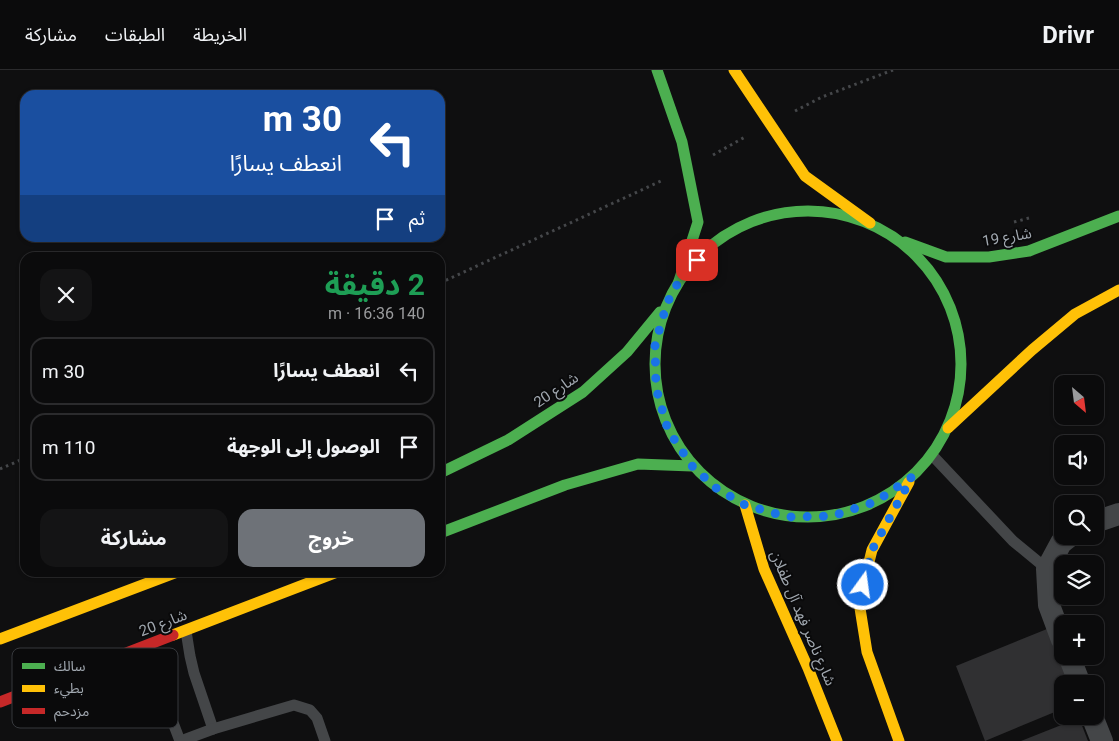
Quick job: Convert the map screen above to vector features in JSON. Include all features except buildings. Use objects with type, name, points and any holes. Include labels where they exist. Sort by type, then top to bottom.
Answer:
[{"type":"main road","points":[[657,70],[682,142],[698,222],[679,281],[667,303],[655,345],[656,388],[668,430],[692,466],[716,488],[745,505],[788,517],[833,516],[875,502],[912,477]]},
{"type":"main road","points":[[734,70],[805,176],[870,223],[898,239],[935,277],[957,324],[961,377],[948,428]]},
{"type":"main road","points":[[679,281],[707,249],[743,225],[784,212],[828,212],[870,223]]},
{"type":"main road","name":"شارع 19","points":[[898,239],[946,257],[989,258],[1029,250],[1119,216]]},
{"type":"main road","points":[[899,741],[867,652],[859,602],[872,550],[912,477],[932,454],[948,428],[1032,350],[1075,314],[1119,290]]},
{"type":"main road","name":"شارع 20","points":[[445,471],[508,440],[583,392],[627,352],[667,303]]},
{"type":"main road","points":[[445,531],[565,485],[638,464],[692,466]]},
{"type":"main road","name":"شارع ناصر فهد آل طفلان","points":[[745,505],[764,569],[808,668],[837,741]]},
{"type":"main road","points":[[0,640],[164,577]]},
{"type":"main road","name":"شارع 20","points":[[141,648],[324,577]]},
{"type":"main road","name":"شارع 20","points":[[0,702],[12,697]]},
{"type":"street","points":[[1104,519],[1119,514]]},
{"type":"street","points":[[1054,618],[1049,605],[1047,569],[1060,545]]},
{"type":"street","points":[[1096,725],[1102,741]]},
{"type":"lane","points":[[932,454],[1013,541],[1047,569]]},
{"type":"lane","points":[[186,630],[194,673],[213,729]]},
{"type":"lane","points":[[176,728],[181,741],[213,729],[294,705],[310,710],[317,718],[324,741]]},
{"type":"path","points":[[1014,222],[1032,217]]},
{"type":"path","points":[[0,469],[20,460]]},
{"type":"traffic: fast","points":[[657,70],[682,142],[698,222],[679,281]]},
{"type":"traffic: fast","points":[[808,211],[838,214],[866,223],[893,237],[916,256],[935,279],[949,306],[958,334],[961,364],[958,394],[949,422],[935,449],[916,472],[893,491],[866,505],[838,514],[808,517],[778,514],[750,505],[723,491],[700,472],[681,449],[667,422],[658,394],[655,364],[658,334],[667,306],[681,279],[700,256],[723,237],[750,223],[778,214],[808,211]]},
{"type":"traffic: fast","points":[[905,242],[946,257],[989,257],[1029,251],[1119,216]]},
{"type":"traffic: fast","points":[[445,471],[508,440],[583,392],[627,352],[660,312]]},
{"type":"traffic: fast","points":[[445,531],[565,485],[638,464],[692,466]]},
{"type":"traffic: slow","points":[[734,70],[805,176],[870,223]]},
{"type":"traffic: slow","points":[[948,428],[1032,350],[1075,314],[1119,290]]},
{"type":"traffic: slow","points":[[899,741],[867,652],[859,602],[872,550],[909,482]]},
{"type":"traffic: slow","points":[[745,505],[764,569],[808,668],[837,741]]},
{"type":"traffic: slow","points":[[0,639],[164,577]]},
{"type":"traffic: slow","points":[[173,635],[324,577]]},
{"type":"traffic: jam","points":[[139,648],[173,635]]},
{"type":"traffic: jam","points":[[0,702],[12,697]]},
{"type":"route","points":[[697,260],[679,281],[667,303],[655,345],[656,388],[668,430],[692,466],[716,488],[745,505],[788,517],[833,516],[875,502],[912,477],[872,550],[863,585]]}]
